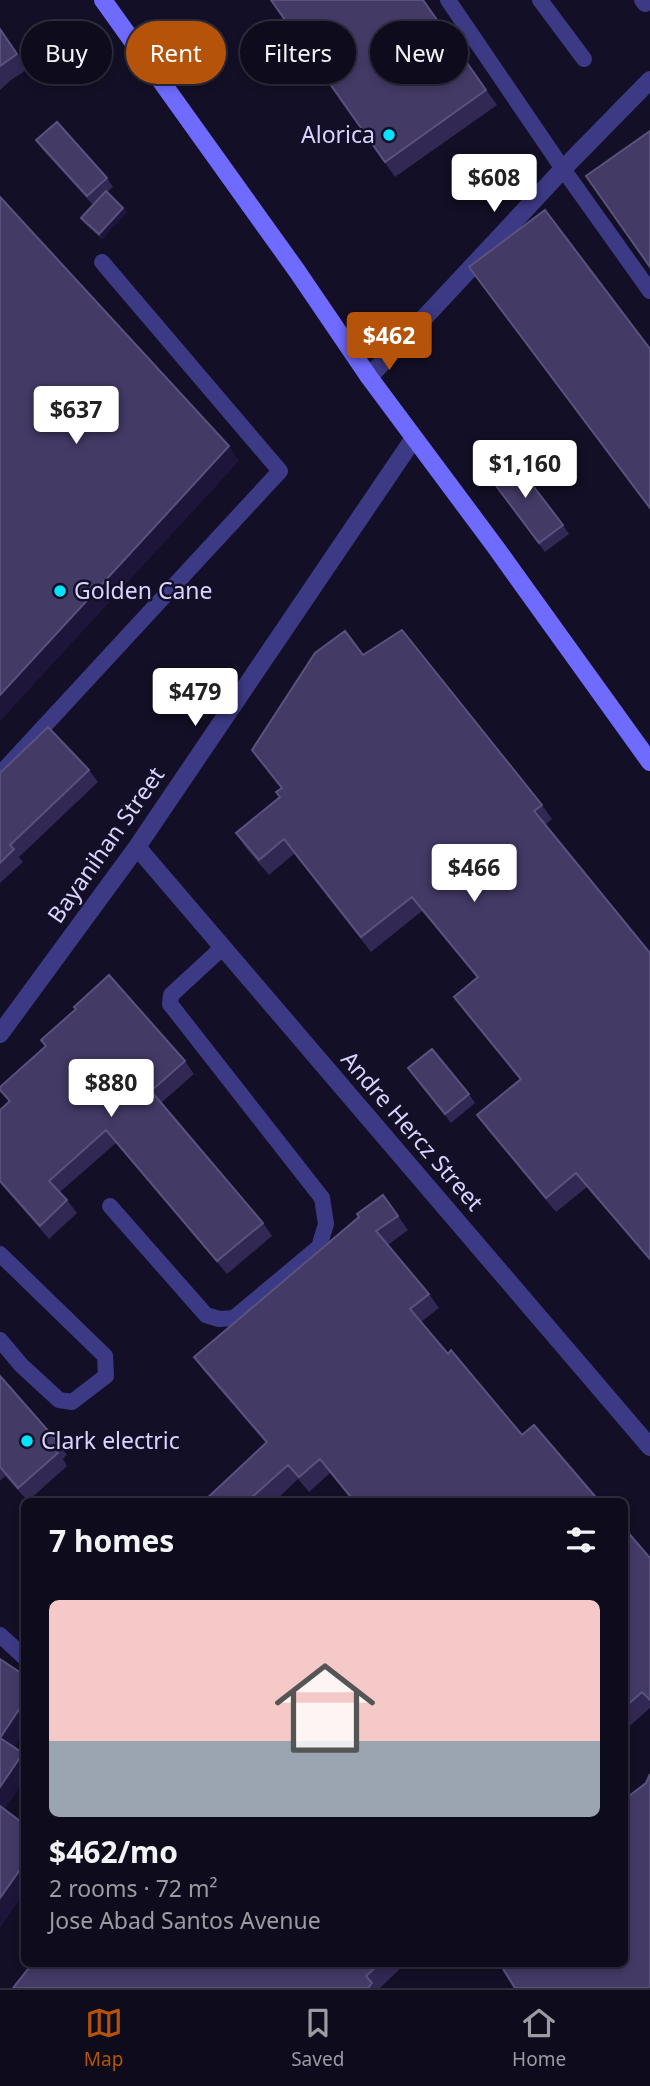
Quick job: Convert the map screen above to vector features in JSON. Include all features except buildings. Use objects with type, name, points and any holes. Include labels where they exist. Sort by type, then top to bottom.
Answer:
[{"type":"main road","points":[[103,0],[297,271],[369,377],[650,762]]},
{"type":"street","points":[[369,377],[650,80]]},
{"type":"street","name":"Bayanihan Street","points":[[0,1034],[137,847],[414,438]]},
{"type":"street","name":"Andre Hercz Street","points":[[137,847],[650,1447]]},
{"type":"lane","points":[[448,0],[650,291]]},
{"type":"lane","points":[[540,0],[584,59]]},
{"type":"lane","points":[[0,774],[280,471],[102,262]]},
{"type":"lane","points":[[110,1206],[206,1315],[219,1320],[234,1318],[319,1247],[326,1224],[322,1198],[170,1004],[171,995],[223,947]]},
{"type":"lane","points":[[0,1254],[105,1356],[106,1377],[72,1402],[59,1400],[21,1365],[0,1340]]},
{"type":"lane","points":[[0,1635],[21,1654]]},
{"type":"place","name":"Alorica","points":[[389,135]]},
{"type":"place","name":"Golden Cane","points":[[60,591]]},
{"type":"place","name":"Clark electric","points":[[27,1441]]}]
